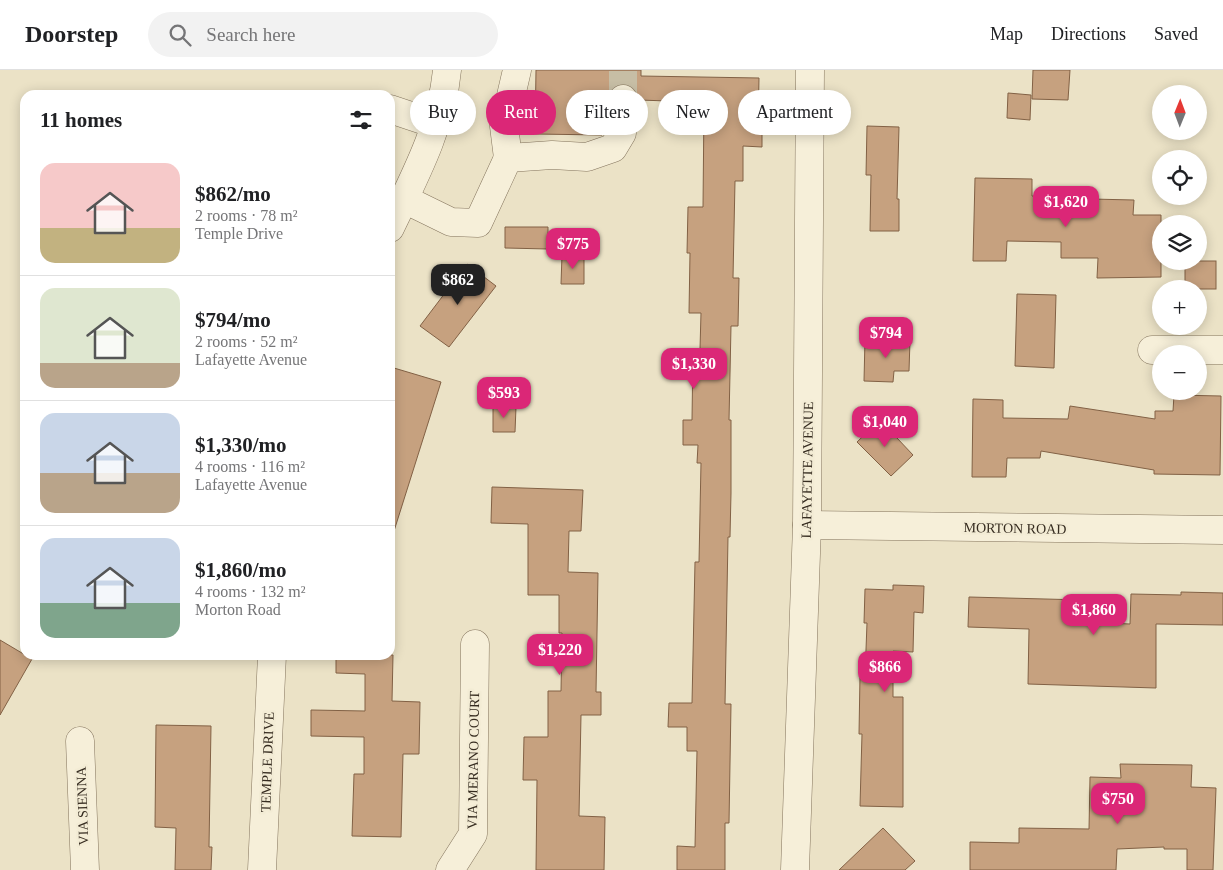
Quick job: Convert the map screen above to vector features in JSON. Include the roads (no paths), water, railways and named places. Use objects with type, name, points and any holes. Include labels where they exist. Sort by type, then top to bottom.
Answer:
[{"type":"street","points":[[445,90],[447,70]]},
{"type":"street","points":[[404,199],[451,222],[478,223],[508,158],[504,126],[517,70]]},
{"type":"street","name":"LAFAYETTE AVENUE","points":[[795,870],[806,525],[810,70]]},
{"type":"street","points":[[395,111],[410,116]]},
{"type":"street","points":[[395,216],[420,165],[431,135]]},
{"type":"street","points":[[508,158],[552,155],[587,157],[613,148],[621,135]]},
{"type":"street","points":[[1207,350],[1223,350]]},
{"type":"street","name":"MORTON ROAD","points":[[806,525],[1223,530]]},
{"type":"street","name":"VIA MERANO COURT","points":[[450,870],[473,834],[475,644]]},
{"type":"street","name":"TEMPLE DRIVE","points":[[262,870],[272,660]]},
{"type":"street","name":"VIA SIENNA","points":[[80,741],[85,870]]},
{"type":"tunnel","points":[[623,70],[623,90]]}]
